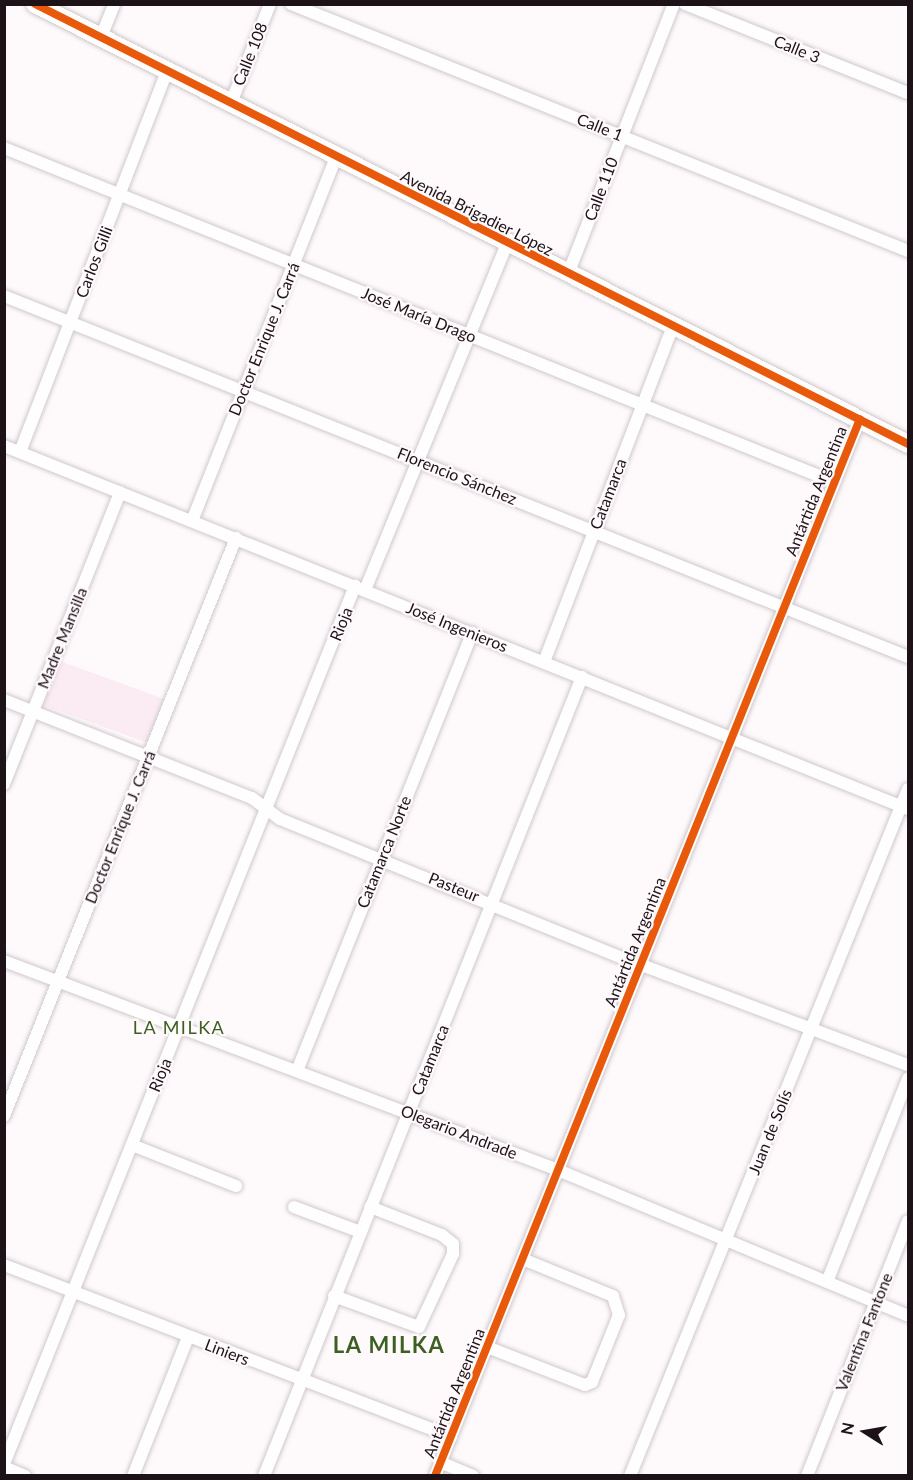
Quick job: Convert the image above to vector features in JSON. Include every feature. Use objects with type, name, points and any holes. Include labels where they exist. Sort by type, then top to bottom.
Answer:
[{"type":"street","name":"Avenida Brigadier López","points":[[35,4],[336,158],[860,419],[907,440]]},
{"type":"street","points":[[101,37],[114,4]]},
{"type":"street","name":"Calle 108","points":[[231,103],[270,4]]},
{"type":"street","name":"Calle 1","points":[[291,4],[909,251]]},
{"type":"street","name":"Calle 110","points":[[568,273],[674,4]]},
{"type":"street","name":"Calle 3","points":[[685,4],[909,93]]},
{"type":"street","name":"Carlos Gilli","points":[[20,452],[167,71]]},
{"type":"street","name":"José María Drago","points":[[4,148],[834,482]]},
{"type":"street","name":"Doctor Enrique J. Carrá","points":[[192,521],[336,158]]},
{"type":"street","name":"Rioja","points":[[4,1465],[267,809],[360,588],[418,461],[507,243]]},
{"type":"street","name":"Florencio Sánchez","points":[[4,296],[909,657]]},
{"type":"street","name":"Catamarca","points":[[543,662],[673,326]]},
{"type":"street","name":"Antártida Argentina","points":[[435,1476],[860,419]]},
{"type":"street","name":"José Ingenieros","points":[[4,446],[905,807]]},
{"type":"street","name":"Madre Mansilla","points":[[4,784],[120,492]]},
{"type":"street","name":"Doctor Enrique J. Carrá","points":[[4,1116],[236,538]]},
{"type":"street","name":"Catamarca Norte","points":[[297,1071],[472,633]]},
{"type":"street","name":"Catamarca","points":[[264,1476],[300,1380],[494,903],[582,677]]},
{"type":"street","name":"Pasteur","points":[[4,700],[149,757],[382,858],[641,963],[909,1065]]},
{"type":"street","name":"Juan de Solís","points":[[630,1476],[811,1028],[905,807],[909,789]]},
{"type":"street","name":"Olegario Andrade","points":[[4,961],[558,1170],[909,1316]]},
{"type":"street","points":[[827,1282],[909,1078]]},
{"type":"street","points":[[132,1145],[236,1186]]},
{"type":"street","points":[[294,1207],[360,1232]]},
{"type":"street","points":[[334,1296],[419,1327],[453,1254],[453,1244],[442,1235],[370,1207]]},
{"type":"street","name":"Valentina Fantone","points":[[807,1476],[909,1221]]},
{"type":"street","points":[[487,1347],[585,1385],[592,1382],[619,1315],[613,1296],[523,1258]]},
{"type":"street","name":"Liniers","points":[[4,1265],[451,1437]]},
{"type":"street","points":[[134,1476],[188,1337]]},
{"type":"street","points":[[440,1462],[473,1476]]},
{"type":"street","points":[[4,1465],[25,1476]]},
{"type":"shaded area","points":[[60,661],[165,699],[149,743],[44,705]]},
{"type":"cycle path","points":[[35,4],[908,444]]},
{"type":"cycle path","points":[[435,1476],[860,419]]},
{"type":"district","name":"LA MILKA","points":[[179,1027]]},
{"type":"district","name":"LA MILKA","points":[[389,1345]]}]
